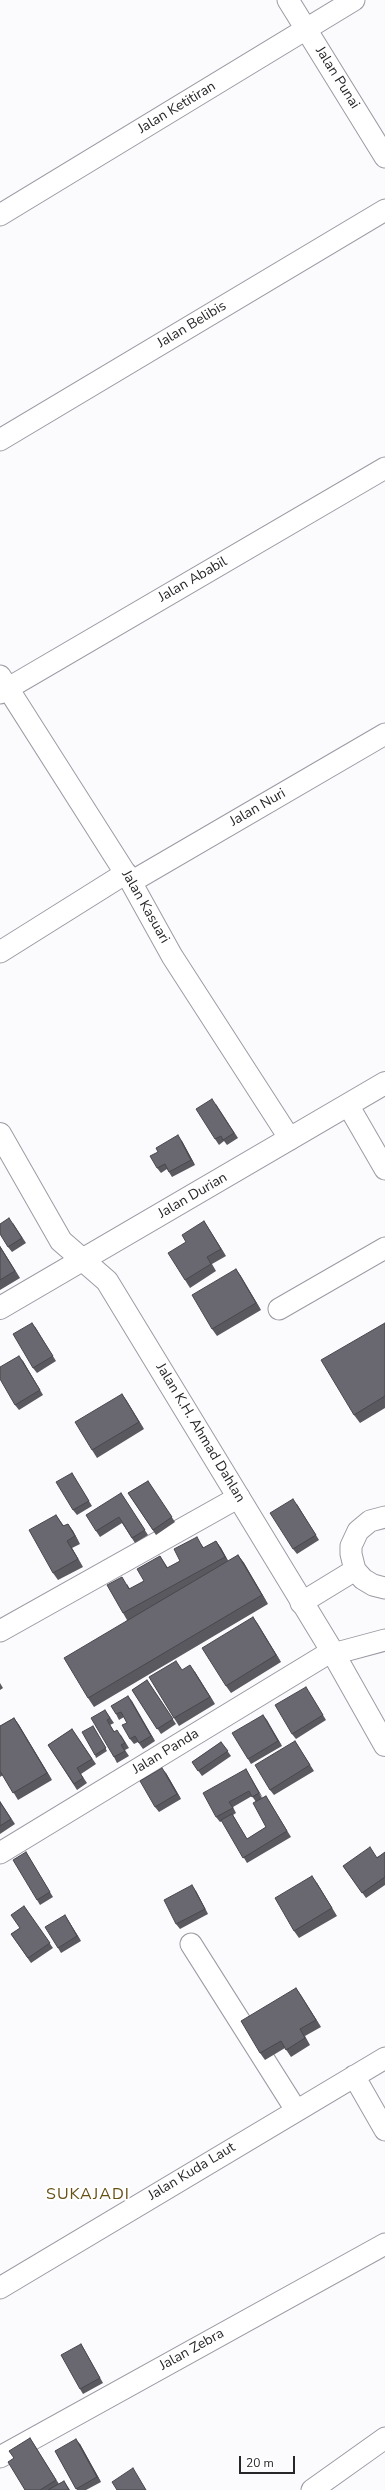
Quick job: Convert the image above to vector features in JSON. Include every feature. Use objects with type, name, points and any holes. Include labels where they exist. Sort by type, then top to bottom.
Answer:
[{"type":"main road","name":"Jalan Durian","points":[[0,1308],[385,1083]]},
{"type":"main road","name":"Jalan K.H. Ahmad Dahlan","points":[[0,1134],[61,1241],[107,1281],[332,1653],[382,1732]]},
{"type":"street","name":"Jalan Punai","points":[[288,0],[385,157]]},
{"type":"street","name":"Jalan Ketitiran","points":[[0,215],[354,0]]},
{"type":"street","name":"Jalan Belibis","points":[[0,440],[385,210]]},
{"type":"street","name":"Jalan Ababil","points":[[3,686],[385,468]]},
{"type":"street","name":"Jalan Kasuari","points":[[3,686],[128,878],[172,956],[290,1138]]},
{"type":"street","name":"Jalan Nuri","points":[[0,952],[128,878],[385,734]]},
{"type":"street","points":[[348,1105],[385,1169]]},
{"type":"street","points":[[279,1309],[385,1248]]},
{"type":"street","points":[[0,1631],[239,1497]]},
{"type":"street","points":[[383,1514],[363,1525],[354,1538],[351,1554],[355,1570],[363,1579],[373,1585],[385,1588]]},
{"type":"street","points":[[302,1603],[355,1570]]},
{"type":"street","name":"Jalan Panda","points":[[0,1853],[332,1653],[385,1640]]},
{"type":"street","points":[[191,1944],[296,2110]]},
{"type":"street","name":"Jalan Kuda Laut","points":[[0,2288],[385,2058]]},
{"type":"street","points":[[354,2076],[385,2130]]},
{"type":"street","name":"Jalan Zebra","points":[[0,2457],[385,2244]]},
{"type":"street","points":[[312,2490],[385,2438]]},
{"type":"building","points":[[212,1099],[234,1133],[223,1140],[221,1136],[215,1139],[196,1109]]},
{"type":"building","points":[[178,1135],[191,1160],[169,1172],[165,1164],[157,1168],[150,1156],[158,1152],[156,1148]]},
{"type":"building","points":[[9,1218],[22,1238],[8,1247],[0,1234],[0,1224]]},
{"type":"building","points":[[204,1221],[221,1249],[207,1257],[211,1264],[185,1280],[168,1253],[186,1242],[182,1235]]},
{"type":"building","points":[[0,1247],[15,1271],[0,1280]]},
{"type":"building","points":[[236,1269],[256,1303],[212,1329],[192,1295]]},
{"type":"building","points":[[32,1323],[53,1356],[33,1368],[13,1334]]},
{"type":"building","points":[[385,1323],[385,1396],[354,1415],[321,1360]]},
{"type":"building","points":[[19,1356],[40,1390],[15,1405],[0,1379],[0,1367]]},
{"type":"building","points":[[122,1394],[139,1422],[92,1450],[75,1422]]},
{"type":"building","points":[[72,1473],[89,1501],[73,1510],[56,1482]]},
{"type":"building","points":[[148,1481],[172,1517],[153,1530],[128,1493]]},
{"type":"building","points":[[121,1493],[145,1530],[132,1538],[119,1517],[96,1531],[86,1515]]},
{"type":"building","points":[[293,1499],[316,1535],[293,1549],[270,1513]]},
{"type":"building","points":[[56,1515],[63,1526],[68,1524],[75,1536],[67,1541],[78,1559],[53,1573],[29,1530]]},
{"type":"building","points":[[197,1537],[203,1548],[216,1541],[225,1557],[123,1613],[107,1585],[122,1577],[129,1589],[144,1581],[137,1569],[160,1556],[167,1568],[180,1561],[174,1549]]},
{"type":"building","points":[[238,1555],[262,1595],[88,1698],[64,1658]]},
{"type":"building","points":[[253,1617],[276,1655],[226,1686],[202,1648]]},
{"type":"building","points":[[176,1661],[182,1670],[190,1665],[210,1697],[174,1718],[149,1677]]},
{"type":"building","points":[[147,1680],[173,1719],[157,1729],[132,1690]]},
{"type":"building","points":[[306,1687],[323,1715],[292,1734],[275,1705]]},
{"type":"building","points":[[128,1696],[151,1736],[139,1743],[135,1736],[130,1739],[122,1725],[127,1723],[121,1712],[116,1714],[111,1706]]},
{"type":"building","points":[[105,1710],[110,1718],[107,1720],[114,1732],[117,1730],[125,1743],[121,1745],[125,1751],[114,1757],[91,1718]]},
{"type":"building","points":[[263,1715],[278,1741],[248,1759],[232,1733]]},
{"type":"building","points":[[14,1718],[47,1773],[13,1793],[0,1771],[0,1726]]},
{"type":"building","points":[[93,1726],[106,1748],[95,1755],[82,1732]]},
{"type":"building","points":[[72,1729],[92,1759],[77,1768],[83,1778],[74,1784],[48,1745]]},
{"type":"building","points":[[295,1741],[310,1765],[270,1790],[255,1765]]},
{"type":"building","points":[[221,1742],[228,1751],[198,1771],[192,1762]]},
{"type":"building","points":[[162,1768],[177,1794],[155,1807],[140,1781]]},
{"type":"building","points":[[246,1769],[259,1793],[252,1797],[249,1791],[229,1802],[233,1808],[216,1817],[203,1793]]},
{"type":"building","points":[[266,1796],[287,1831],[243,1858],[221,1820],[232,1814],[247,1839],[266,1827],[253,1803]]},
{"type":"building","points":[[0,1802],[11,1819],[0,1826]]},
{"type":"building","points":[[370,1847],[377,1858],[385,1852],[385,1877],[362,1893],[343,1866]]},
{"type":"building","points":[[26,1852],[50,1892],[37,1900],[13,1860]]},
{"type":"building","points":[[312,1876],[332,1908],[294,1931],[275,1898]]},
{"type":"building","points":[[192,1885],[205,1909],[176,1924],[164,1900]]},
{"type":"building","points":[[24,1906],[50,1943],[28,1958],[11,1934],[20,1928],[11,1915]]},
{"type":"building","points":[[65,1915],[77,1936],[58,1948],[45,1927]]},
{"type":"building","points":[[296,1988],[316,2020],[300,2029],[305,2038],[286,2050],[281,2041],[260,2053],[241,2021]]},
{"type":"building","points":[[81,2344],[100,2378],[80,2389],[61,2355]]},
{"type":"building","points":[[30,2438],[56,2480],[40,2490],[25,2490],[8,2462],[14,2458],[9,2451]]},
{"type":"building","points":[[76,2439],[97,2477],[76,2489],[55,2451]]},
{"type":"building","points":[[133,2468],[146,2490],[117,2490],[112,2482]]},
{"type":"building","points":[[64,2481],[69,2490],[48,2490]]},
{"type":"district","name":"SUKAJADI","points":[[88,2195]]}]
